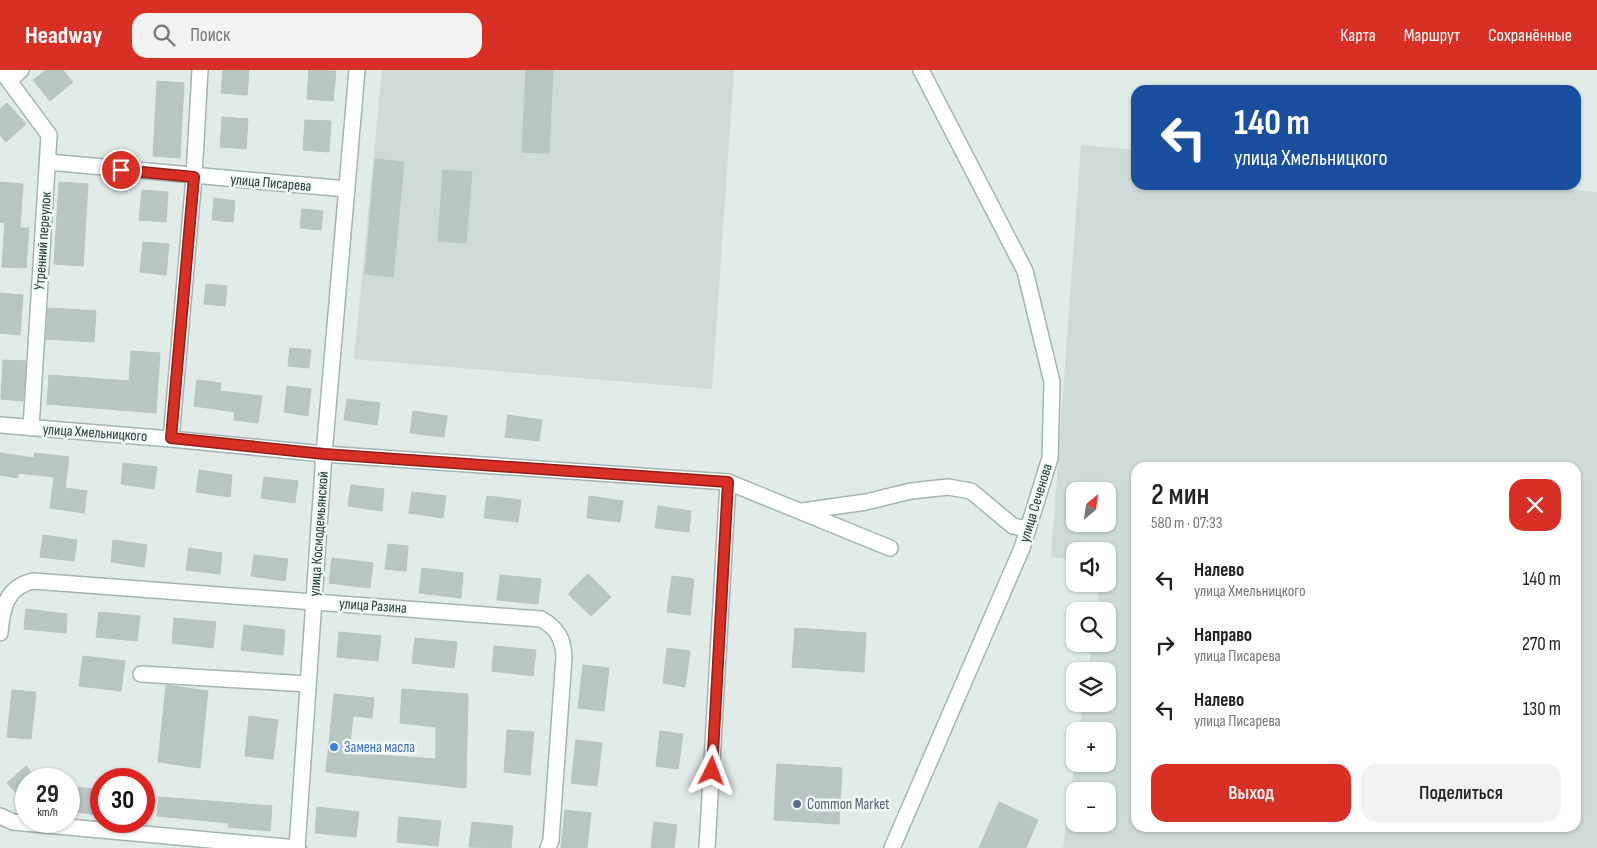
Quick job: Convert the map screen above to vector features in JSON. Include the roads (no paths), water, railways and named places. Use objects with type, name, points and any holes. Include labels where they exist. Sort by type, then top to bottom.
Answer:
[{"type":"street","points":[[171,438],[194,177],[200,70]]},
{"type":"street","name":"улица Космодемьянской","points":[[298,848],[324,454],[356,70]]},
{"type":"street","name":"улица Сеченова","points":[[892,848],[1022,548],[1050,458],[1052,382],[1025,271],[921,70]]},
{"type":"street","name":"Утренний переулок","points":[[11,73],[49,135],[31,428]]},
{"type":"street","name":"улица Писарева","points":[[48,162],[194,177],[347,189]]},
{"type":"street","name":"улица Хмельницкого","points":[[0,425],[171,438],[324,454],[728,482],[890,548]]},
{"type":"street","points":[[707,848],[728,482]]},
{"type":"street","points":[[798,512],[826,509],[911,491],[948,487],[972,491],[1013,526],[1028,530]]},
{"type":"street","name":"улица Разина","points":[[0,633],[2,612],[7,600],[14,590],[23,584],[33,582],[541,619],[552,626],[561,637],[564,657],[551,840],[548,848]]},
{"type":"street","points":[[141,674],[308,684]]},
{"type":"street","points":[[0,816],[13,822],[298,848]]},
{"type":"place","name":"Замена масла","points":[[334,747]]},
{"type":"place","name":"Common Market","points":[[797,804]]}]
